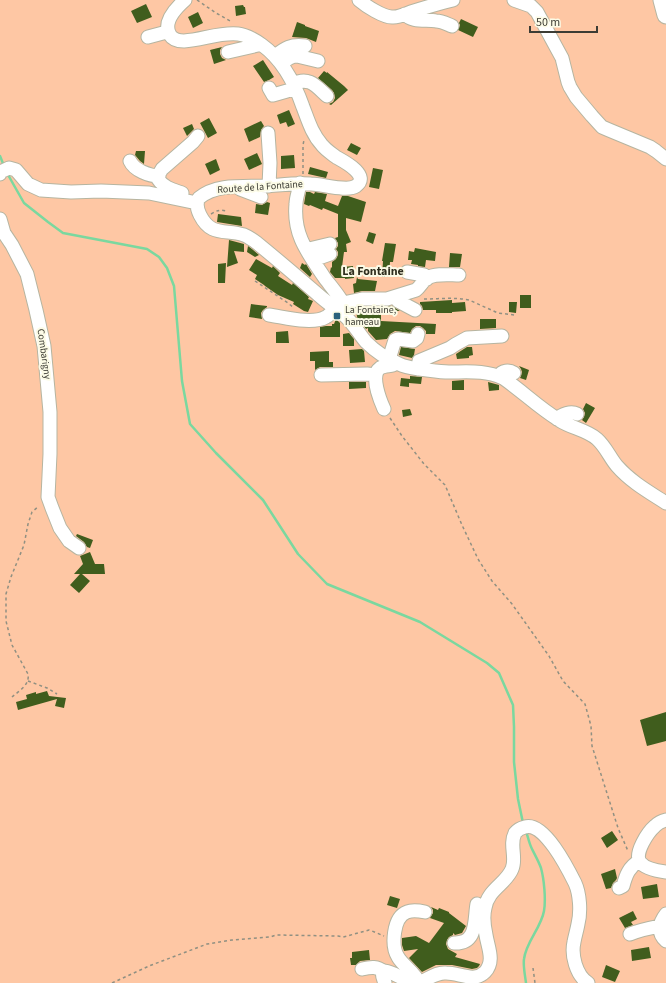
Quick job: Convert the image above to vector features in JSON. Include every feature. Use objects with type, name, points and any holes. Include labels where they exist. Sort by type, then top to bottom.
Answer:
[{"type":"main road","points":[[662,0],[666,15]]},
{"type":"street","points":[[148,37],[168,31],[167,27],[170,18],[175,10],[185,0]]},
{"type":"street","points":[[359,0],[374,10],[390,17],[395,17],[453,0]]},
{"type":"street","points":[[514,0],[531,6],[537,12],[562,58],[570,87],[576,97],[592,116],[602,126],[650,147],[666,159]]},
{"type":"street","points":[[405,14],[412,19],[441,22],[452,26]]},
{"type":"street","name":"Route de la Fontaine","points":[[168,31],[172,38],[180,41],[241,34],[259,43],[278,60],[294,86],[315,136],[325,148],[356,170],[360,177],[357,185],[347,188],[301,183],[222,188],[202,195],[198,201]]},
{"type":"street","points":[[228,52],[258,45],[259,43]]},
{"type":"street","points":[[278,60],[286,48],[294,45],[305,46]]},
{"type":"street","points":[[278,60],[297,56],[318,61]]},
{"type":"street","points":[[269,88],[273,95],[287,91],[302,81],[315,85],[327,96]]},
{"type":"street","points":[[268,134],[270,162],[269,186]]},
{"type":"street","points":[[198,136],[162,169],[159,174],[159,181],[166,187],[198,201]]},
{"type":"street","points":[[130,161],[136,168],[149,174],[159,176]]},
{"type":"street","points":[[3,171],[16,170],[28,184],[41,190],[149,193],[198,201]]},
{"type":"street","points":[[301,183],[296,202],[298,234],[327,281],[339,308]]},
{"type":"street","points":[[239,186],[240,189],[261,197]]},
{"type":"street","points":[[198,201],[198,211],[206,224],[212,229],[220,232],[243,235],[250,238],[339,308],[370,346],[392,360],[407,367],[448,372],[480,372],[499,376],[557,419],[588,434],[600,442],[617,466],[626,475],[666,503]]},
{"type":"street","name":"Combarigny","points":[[0,219],[4,233],[27,274],[44,346],[50,412],[48,497],[60,528],[69,541],[79,548]]},
{"type":"street","points":[[310,255],[330,249]]},
{"type":"street","points":[[407,272],[424,275],[427,279]]},
{"type":"street","points":[[268,315],[297,320],[320,320],[327,317],[339,308],[362,300],[390,298],[416,290],[427,279],[435,276],[459,275]]},
{"type":"street","points":[[396,299],[398,302],[417,304]]},
{"type":"street","points":[[384,409],[376,384],[378,369],[392,365],[393,342],[395,340],[415,340],[418,334]]},
{"type":"street","points":[[418,369],[420,361],[450,348],[467,338],[502,336]]},
{"type":"street","points":[[499,376],[501,373],[509,371],[514,374]]},
{"type":"street","points":[[321,375],[376,375]]},
{"type":"street","points":[[557,419],[570,412],[577,414]]},
{"type":"street","points":[[666,820],[651,830],[639,850],[639,859],[645,866],[666,872]]},
{"type":"street","points":[[425,912],[410,911],[401,916],[397,925],[394,937],[395,949],[404,965],[419,983],[434,975],[444,973],[450,973],[468,979],[479,978],[486,971],[490,963],[490,952],[485,929],[484,910],[488,898],[513,867],[512,845],[516,833],[524,827],[533,826],[541,832],[557,852],[567,866],[577,887],[579,895],[579,920],[574,942],[574,954],[580,975],[588,983]]},
{"type":"street","points":[[619,888],[623,886],[632,865],[639,859]]},
{"type":"street","points":[[454,943],[462,943],[471,936],[474,929],[477,904],[486,891],[489,889],[493,891]]},
{"type":"street","points":[[630,934],[648,928],[663,932],[662,921],[666,914]]},
{"type":"street","points":[[362,969],[376,967],[380,969],[384,978]]},
{"type":"street","points":[[384,978],[388,971],[414,983]]},
{"type":"path","points":[[197,0],[232,22]]},
{"type":"path","points":[[301,183],[303,177],[303,145],[305,133],[311,128]]},
{"type":"path","points":[[203,219],[217,210],[226,211]]},
{"type":"path","points":[[255,282],[288,302],[296,311]]},
{"type":"path","points":[[417,304],[444,298],[469,300],[498,313],[515,315]]},
{"type":"path","points":[[384,409],[402,436],[445,485],[478,559],[492,581],[512,604],[549,656],[563,681],[585,704],[591,726],[592,746],[618,828],[628,850],[639,859]]},
{"type":"path","points":[[12,697],[27,683],[28,674],[12,645],[6,621],[6,594],[24,545],[32,512],[48,497]]},
{"type":"path","points":[[28,680],[42,685],[57,694]]},
{"type":"path","points":[[112,983],[149,966],[207,944],[221,941],[270,938],[276,935],[343,937],[369,930],[372,930],[385,937],[394,937]]},
{"type":"path","points":[[533,968],[534,983]]},
{"type":"shaded area","points":[[0,0],[666,0],[666,983],[0,983]]},
{"type":"building","points":[[146,4],[152,17],[137,23],[131,11]]},
{"type":"building","points":[[243,5],[245,7],[246,14],[236,16],[235,6]]},
{"type":"building","points":[[198,12],[203,23],[193,28],[188,17]]},
{"type":"building","points":[[461,19],[478,27],[473,37],[458,30]]},
{"type":"building","points":[[297,22],[319,31],[316,42],[306,38],[292,37]]},
{"type":"building","points":[[222,47],[220,54],[222,58],[226,60],[214,64],[210,50]]},
{"type":"building","points":[[263,60],[274,77],[264,82],[253,66]]},
{"type":"building","points":[[324,71],[348,90],[331,105],[329,104],[333,102],[335,98],[334,93],[318,78]]},
{"type":"building","points":[[289,110],[295,124],[288,127],[286,122],[280,124],[277,115]]},
{"type":"building","points":[[209,118],[217,133],[208,138],[200,123]]},
{"type":"building","points":[[261,121],[264,126],[261,130],[260,137],[249,142],[244,129]]},
{"type":"building","points":[[192,124],[194,129],[187,136],[183,128]]},
{"type":"building","points":[[351,143],[361,148],[357,155],[347,150]]},
{"type":"building","points":[[136,151],[145,151],[144,164],[135,155]]},
{"type":"building","points":[[257,153],[262,164],[249,170],[244,159]]},
{"type":"building","points":[[294,155],[295,168],[281,169],[281,156]]},
{"type":"building","points":[[216,159],[220,170],[210,175],[205,164]]},
{"type":"building","points":[[310,167],[328,172],[326,178],[308,174]]},
{"type":"building","points":[[373,168],[383,170],[379,189],[369,187]]},
{"type":"building","points":[[306,192],[314,194],[315,192],[327,194],[325,201],[338,206],[342,196],[348,196],[366,202],[361,222],[346,218],[346,230],[351,242],[346,244],[347,252],[344,252],[342,267],[353,266],[354,278],[335,278],[330,272],[332,262],[338,255],[336,249],[338,243],[335,238],[338,237],[338,214],[323,208],[322,210],[304,204]]},
{"type":"building","points":[[267,202],[270,203],[268,215],[255,213],[256,204],[262,205]]},
{"type":"building","points":[[218,214],[241,217],[242,226],[217,222]]},
{"type":"building","points":[[369,232],[376,234],[373,244],[366,241]]},
{"type":"building","points":[[229,240],[244,244],[244,252],[234,251],[238,263],[227,267]]},
{"type":"building","points":[[385,243],[396,244],[393,262],[390,262],[389,277],[382,277],[382,261]]},
{"type":"building","points":[[248,246],[259,255],[255,257],[247,252]]},
{"type":"building","points":[[415,248],[436,252],[435,261],[426,260],[425,267],[411,264],[412,260],[408,260],[409,251],[414,252]]},
{"type":"building","points":[[450,253],[462,254],[460,267],[449,267]]},
{"type":"building","points":[[256,259],[272,268],[273,266],[280,273],[278,276],[292,285],[293,283],[309,297],[308,299],[313,301],[308,312],[293,304],[294,302],[278,295],[255,279],[257,275],[249,270]]},
{"type":"building","points":[[226,263],[225,283],[218,283],[218,264]]},
{"type":"building","points":[[302,263],[305,265],[306,264],[312,274],[310,277],[300,268]]},
{"type":"building","points":[[357,277],[358,279],[377,281],[375,291],[362,291],[354,293],[353,284],[356,283]]},
{"type":"building","points":[[520,295],[531,295],[531,308],[520,308]]},
{"type":"building","points":[[452,300],[452,303],[465,302],[466,311],[436,313],[436,310],[423,310],[420,304],[420,302]]},
{"type":"building","points":[[509,302],[517,302],[516,313],[509,312]]},
{"type":"building","points":[[251,304],[267,306],[261,313],[262,319],[249,317]]},
{"type":"building","points":[[392,306],[400,311],[383,311],[385,307]]},
{"type":"building","points":[[363,307],[364,312],[381,312],[381,321],[436,324],[435,334],[426,334],[426,331],[423,328],[416,326],[410,333],[395,331],[390,334],[387,339],[376,340],[368,331],[368,328],[366,329],[357,317],[356,308]]},
{"type":"building","points":[[336,319],[340,323],[340,337],[320,337],[320,327],[332,326]]},
{"type":"building","points":[[480,319],[496,319],[496,328],[480,329]]},
{"type":"building","points":[[288,331],[289,343],[276,343],[276,332]]},
{"type":"building","points":[[349,333],[354,339],[354,346],[343,346],[343,334]]},
{"type":"building","points":[[401,347],[415,349],[412,358],[399,355]]},
{"type":"building","points":[[467,347],[472,347],[473,355],[469,356],[469,358],[457,359],[456,354]]},
{"type":"building","points":[[362,349],[364,351],[365,362],[350,363],[349,350]]},
{"type":"building","points":[[329,351],[329,362],[333,362],[333,367],[320,367],[315,370],[315,361],[310,361],[310,352]]},
{"type":"building","points":[[519,366],[529,370],[526,380],[520,378],[522,372]]},
{"type":"building","points":[[410,376],[422,377],[421,384],[409,383],[409,387],[400,386],[401,378],[410,379]]},
{"type":"building","points":[[464,380],[464,390],[452,390],[452,381]]},
{"type":"building","points":[[349,382],[366,382],[366,388],[349,389]]},
{"type":"building","points":[[488,382],[499,385],[499,390],[489,391]]},
{"type":"building","points":[[586,403],[595,408],[586,423],[582,420],[585,413],[583,409]]},
{"type":"building","points":[[410,409],[412,415],[403,417],[402,410]]},
{"type":"building","points":[[77,534],[93,540],[90,548],[76,536]]},
{"type":"building","points":[[90,552],[95,564],[104,564],[105,574],[82,574],[90,581],[79,593],[70,585],[80,574],[74,574],[83,564],[80,556]]},
{"type":"building","points":[[47,691],[49,696],[66,698],[64,708],[55,706],[57,699],[18,710],[16,702],[27,699],[26,695]]},
{"type":"building","points":[[666,712],[666,741],[647,746],[640,720]]},
{"type":"building","points":[[612,831],[618,840],[607,848],[601,838]]},
{"type":"building","points":[[615,869],[617,878],[611,888],[606,889],[601,874]]},
{"type":"building","points":[[657,884],[659,897],[643,899],[641,887]]},
{"type":"building","points":[[390,896],[400,899],[397,908],[387,905]]},
{"type":"building","points":[[431,907],[449,912],[466,926],[462,933],[455,935],[453,933],[453,935],[447,940],[446,944],[448,949],[457,954],[455,957],[480,964],[477,968],[472,969],[452,965],[436,965],[422,972],[409,958],[418,949],[404,951],[402,938],[416,936],[429,943],[444,923],[430,918],[433,913]]},
{"type":"building","points":[[633,911],[637,919],[631,922],[633,925],[625,928],[619,918]]},
{"type":"building","points":[[649,947],[651,958],[632,961],[631,950]]},
{"type":"building","points":[[369,950],[370,960],[360,961],[356,965],[351,965],[350,958],[352,958],[352,952]]},
{"type":"building","points":[[606,965],[620,971],[615,982],[602,977]]},
{"type":"waterway","points":[[0,156],[4,166]]},
{"type":"waterway","points":[[7,173],[24,203],[63,233],[147,249],[159,257],[167,268],[174,286],[182,381],[190,424],[216,453],[263,500],[298,554],[327,584],[420,622],[487,663],[499,673],[513,705],[514,762],[518,799],[523,823]]},
{"type":"waterway","points":[[526,831],[531,847],[541,868],[545,901],[544,911],[540,923],[525,953],[524,965],[526,983]]},
{"type":"place","name":"La Fontaine, hameau","points":[[337,316]]},
{"type":"district","name":"La Fontaine","points":[[373,271]]}]
